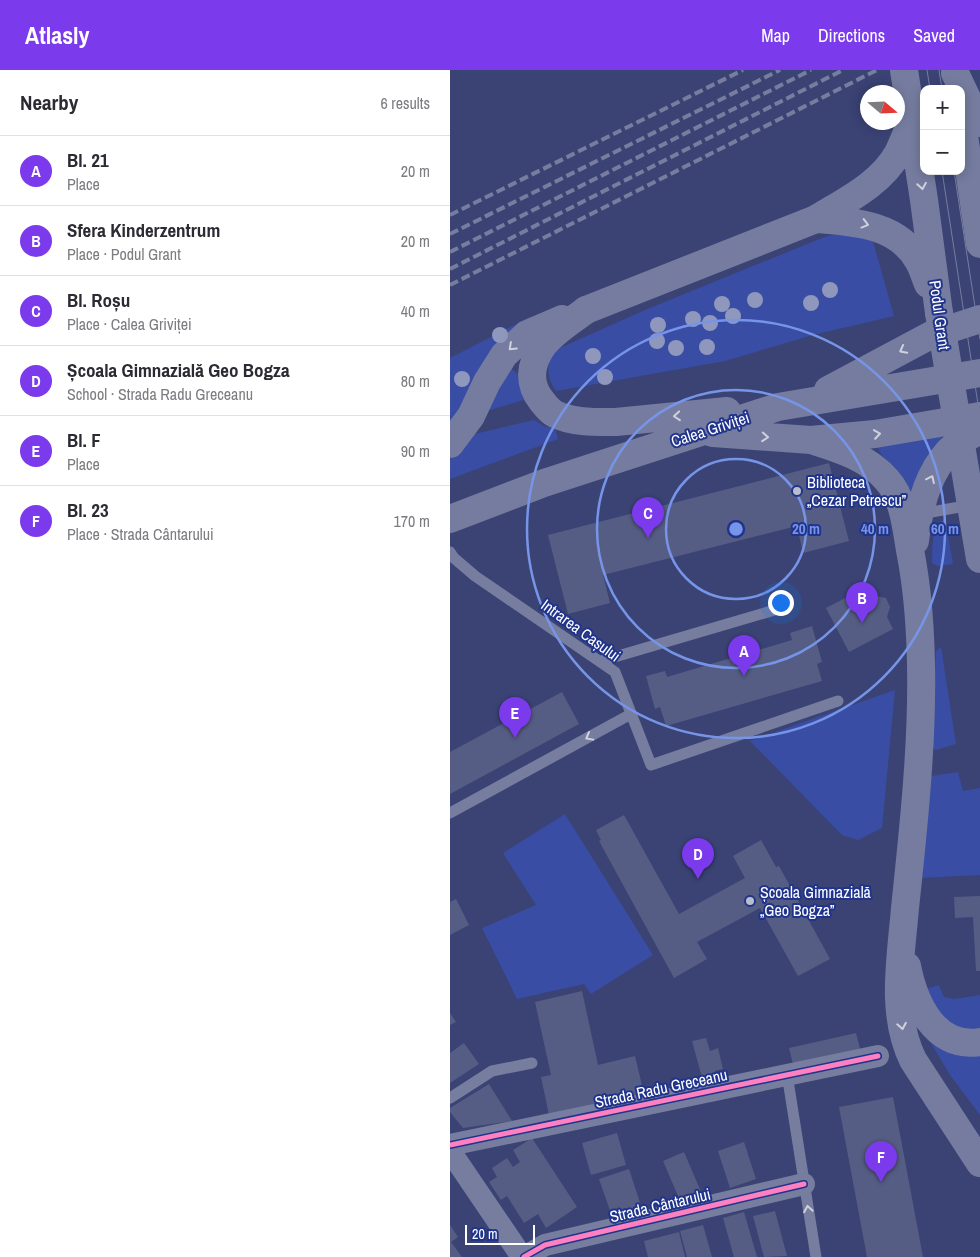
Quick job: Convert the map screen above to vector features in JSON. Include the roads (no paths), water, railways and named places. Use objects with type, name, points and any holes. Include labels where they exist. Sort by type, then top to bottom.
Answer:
[{"type":"main road","name":"Podul Grant","points":[[904,70],[939,313],[980,558]]},
{"type":"main road","points":[[956,77],[980,123]]},
{"type":"main road","points":[[450,444],[471,416],[487,382],[504,355],[527,334],[816,219],[864,188],[883,173],[897,154],[912,121]]},
{"type":"main road","points":[[963,130],[980,244]]},
{"type":"main road","points":[[816,219],[856,222],[877,227],[894,235],[908,247],[919,261],[939,313]]},
{"type":"main road","points":[[586,310],[543,345],[533,362],[531,376],[535,390],[547,407],[555,414],[582,420],[616,422],[778,406]]},
{"type":"main road","points":[[810,400],[931,335],[980,319]]},
{"type":"main road","name":"Calea Griviței","points":[[450,519],[544,484],[778,406],[980,373]]},
{"type":"main road","points":[[699,432],[811,440],[875,434],[980,416]]},
{"type":"main road","points":[[912,560],[918,514],[936,470],[946,455],[960,441],[980,430]]},
{"type":"main road","points":[[811,440],[855,455],[875,468],[888,481],[902,509],[916,585],[921,705],[918,768],[898,996],[903,1033],[908,1049],[980,1163]]},
{"type":"main road","points":[[902,942],[912,988],[924,1015],[939,1031],[956,1040],[980,1042]]},
{"type":"street","name":"Strada Radu Greceanu","points":[[450,1145],[878,1056]]},
{"type":"street","points":[[450,1150],[523,1257]]},
{"type":"street","name":"Strada Cântarului","points":[[523,1257],[545,1245],[804,1184]]},
{"type":"lane","points":[[918,514],[980,503]]},
{"type":"lane","name":"Intrarea Cașului","points":[[450,552],[454,558],[475,576],[615,672],[651,765],[838,701]]},
{"type":"lane","points":[[601,661],[778,609]]},
{"type":"lane","points":[[450,813],[631,714]]},
{"type":"lane","points":[[450,1098],[492,1071],[532,1063]]},
{"type":"lane","points":[[787,1074],[816,1257]]},
{"type":"tram line","points":[[927,70],[929,85]]},
{"type":"tram line","points":[[939,70],[941,85]]},
{"type":"tram line","points":[[943,175],[980,417]]},
{"type":"tram line","points":[[955,175],[980,339]]},
{"type":"railway","points":[[450,215],[743,70]]},
{"type":"railway","points":[[450,234],[780,70]]},
{"type":"railway","points":[[450,252],[811,70]]},
{"type":"railway","points":[[450,269],[843,70]]},
{"type":"railway","points":[[450,285],[877,70]]},
{"type":"place","name":"Biblioteca „Cezar Petrescu”","points":[[797,491]]},
{"type":"place","name":"Bl. Roșu","points":[[648,538]]},
{"type":"place","name":"Sfera Kinderzentrum","points":[[862,623]]},
{"type":"place","name":"Bl. 21","points":[[744,676]]},
{"type":"place","name":"Bl. F","points":[[515,738]]},
{"type":"place","name":"Școala Gimnazială Geo Bogza","points":[[698,879]]},
{"type":"place","name":"Școala Gimnazială „Geo Bogza”","points":[[750,901]]},
{"type":"place","name":"Bl. 23","points":[[881,1182]]}]
